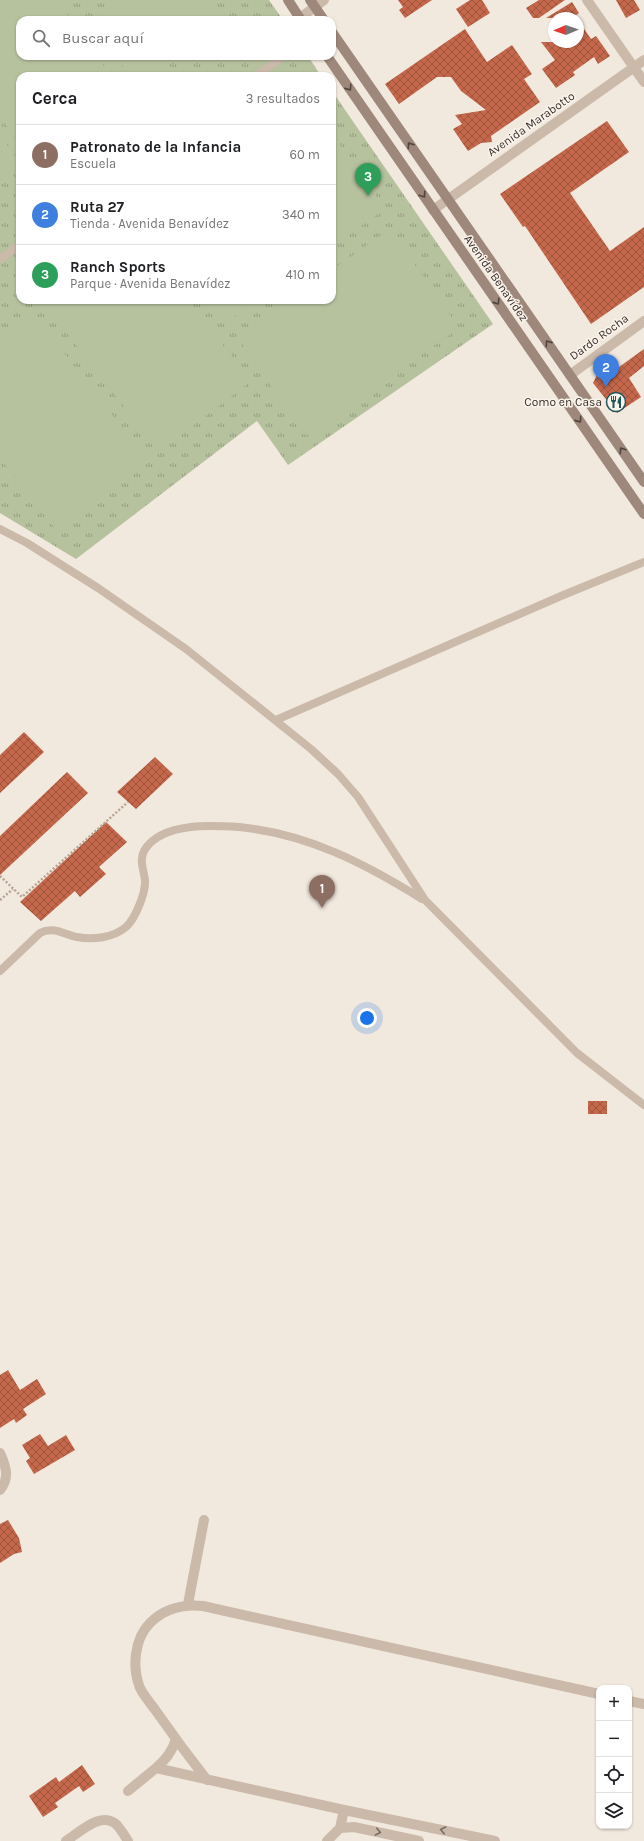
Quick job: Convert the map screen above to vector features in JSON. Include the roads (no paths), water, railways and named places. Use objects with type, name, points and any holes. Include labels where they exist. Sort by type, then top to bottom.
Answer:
[{"type":"main road","points":[[288,0],[299,16]]},
{"type":"main road","points":[[312,3],[321,16]]},
{"type":"main road","name":"Avenida Benavídez","points":[[336,38],[644,482]]},
{"type":"main road","name":"Avenida Benavídez","points":[[330,60],[644,514]]},
{"type":"street","points":[[303,16],[312,3],[324,0]]},
{"type":"street","points":[[587,0],[644,82]]},
{"type":"street","name":"Avenida Marabotto","points":[[433,210],[644,60]]},
{"type":"street","name":"Dardo Rocha","points":[[570,375],[644,321]]},
{"type":"street","points":[[0,1453],[5,1463],[7,1475],[5,1484],[0,1490]]},
{"type":"street","points":[[188,1604],[204,1520]]},
{"type":"street","points":[[207,1780],[141,1689],[135,1666],[137,1646],[146,1627],[159,1614],[188,1604],[203,1606],[596,1693]]},
{"type":"street","points":[[632,1702],[644,1704]]},
{"type":"street","points":[[128,1791],[167,1759],[172,1751],[176,1739]]},
{"type":"street","points":[[156,1768],[344,1810],[494,1841]]},
{"type":"street","points":[[327,1841],[340,1828],[344,1810]]},
{"type":"street","points":[[66,1841],[97,1821],[104,1819],[117,1825],[128,1841]]},
{"type":"street","points":[[393,1838],[397,1820]]},
{"type":"street","points":[[340,1828],[354,1827],[393,1838],[419,1841]]},
{"type":"lane","points":[[262,72],[278,60]]},
{"type":"lane","points":[[0,259],[16,247]]},
{"type":"lane","points":[[0,530],[27,543],[98,588],[186,649],[311,749],[338,774],[358,797],[425,900],[577,1053],[644,1105]]},
{"type":"lane","points":[[276,720],[561,596],[644,562]]},
{"type":"lane","points":[[0,971],[40,933],[45,931],[53,929],[76,937],[95,939],[114,934],[126,927],[138,910],[142,898],[145,882],[141,863],[143,852],[154,839],[175,829],[217,825],[273,831],[300,838],[383,875],[425,900]]},
{"type":"place","name":"Ranch Sports","points":[[368,196]]},
{"type":"place","name":"Ruta 27","points":[[606,387]]},
{"type":"place","name":"Como en Casa","points":[[616,402]]},
{"type":"place","name":"Patronato de la Infancia","points":[[322,908]]}]
